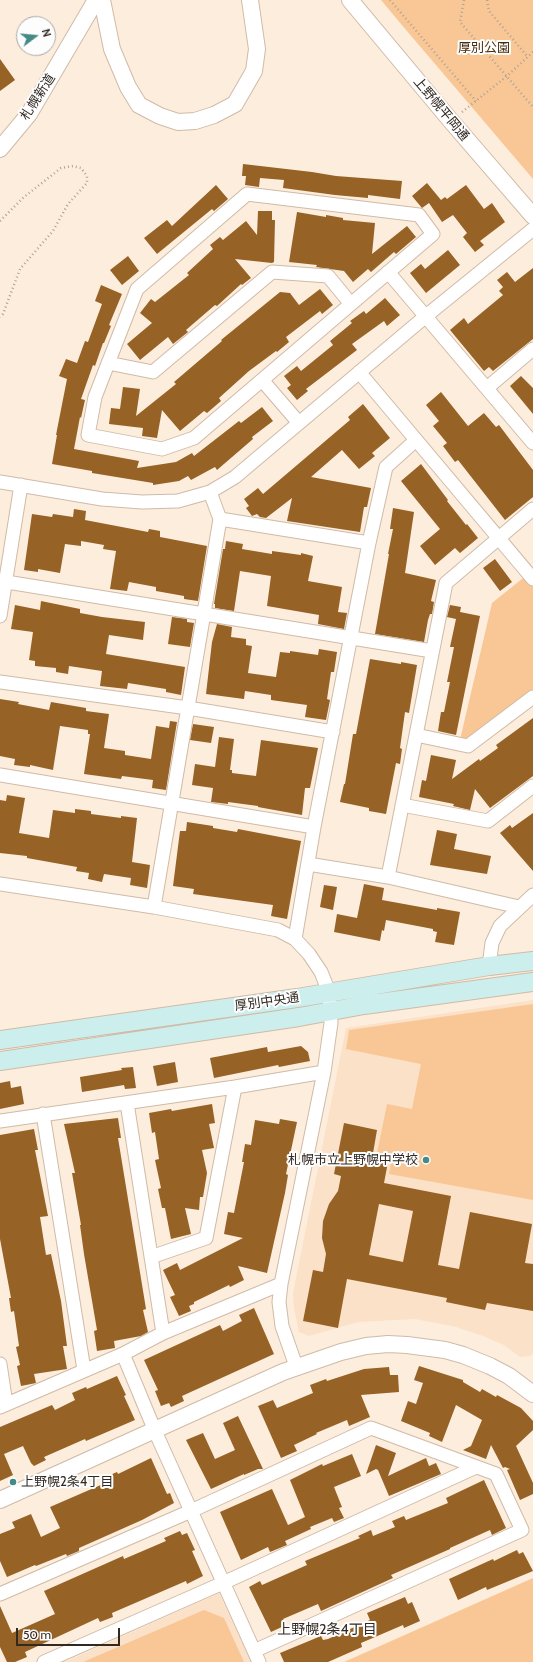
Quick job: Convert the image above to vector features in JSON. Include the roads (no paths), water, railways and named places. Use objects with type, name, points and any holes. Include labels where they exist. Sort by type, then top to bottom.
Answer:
[{"type":"main road","name":"厚別中央通","points":[[0,1040],[329,992],[489,966],[533,961]]},
{"type":"main road","name":"厚別中央通","points":[[0,1061],[331,1012],[364,1005],[533,982]]},
{"type":"street","name":"札幌新道","points":[[0,149],[30,114],[96,0]]},
{"type":"street","points":[[102,0],[112,50],[128,87],[139,105],[160,116],[178,122],[194,121],[214,115],[235,104],[254,72],[257,49],[250,0]]},
{"type":"street","name":"上野幌平岡通","points":[[350,0],[533,216]]},
{"type":"street","points":[[248,194],[419,215],[433,234],[388,272],[194,438],[162,449],[88,435],[95,397],[137,289],[248,194]]},
{"type":"street","points":[[0,482],[102,499],[142,502],[178,501],[210,492],[235,477],[426,316],[533,229]]},
{"type":"street","points":[[108,364],[153,372],[272,272],[328,276],[351,304]]},
{"type":"street","points":[[388,272],[533,442]]},
{"type":"street","points":[[487,388],[533,349]]},
{"type":"street","points":[[359,372],[533,579]]},
{"type":"street","points":[[262,380],[299,424]]},
{"type":"street","points":[[295,939],[314,826],[369,543],[386,467],[416,440]]},
{"type":"street","points":[[0,616],[3,581],[21,485]]},
{"type":"street","points":[[154,907],[220,519],[210,492]]},
{"type":"street","points":[[388,877],[446,583],[533,509]]},
{"type":"street","points":[[220,519],[369,543]]},
{"type":"street","points":[[3,581],[432,651]]},
{"type":"street","points":[[0,682],[188,708],[333,732]]},
{"type":"street","points":[[416,735],[468,746],[533,697]]},
{"type":"street","points":[[0,775],[314,826]]},
{"type":"street","points":[[402,805],[488,820],[533,786]]},
{"type":"street","points":[[308,864],[388,877],[519,907]]},
{"type":"street","points":[[0,884],[154,907],[278,930],[295,939],[309,954],[321,972],[329,992],[331,1023],[324,1072],[281,1284],[279,1302],[282,1326],[296,1366]]},
{"type":"street","points":[[489,966],[492,943],[500,926],[533,895]]},
{"type":"street","points":[[0,1121],[236,1087],[324,1072]]},
{"type":"street","points":[[151,1256],[206,1238],[236,1087]]},
{"type":"street","points":[[127,1103],[164,1333]]},
{"type":"street","points":[[44,1114],[84,1370]]},
{"type":"street","points":[[0,1364],[3,1405],[122,1354],[164,1333],[281,1284]]},
{"type":"street","points":[[0,1500],[296,1366],[366,1346],[388,1344],[445,1350],[463,1355],[490,1366],[531,1388]]},
{"type":"street","points":[[0,1594],[191,1511],[371,1428],[496,1474],[522,1530],[257,1657],[223,1583],[191,1511],[155,1430],[122,1354]]},
{"type":"street","points":[[44,1662],[223,1583],[476,1467]]},
{"type":"place","name":"札幌市立上野幌中学校","points":[[426,1160]]},
{"type":"place","name":"上野幌2条4丁目","points":[[13,1482]]},
{"type":"district","name":"上野幌2条4丁目","points":[[327,1630]]},
{"type":"park label","name":"厚別公園","points":[[484,48]]}]
